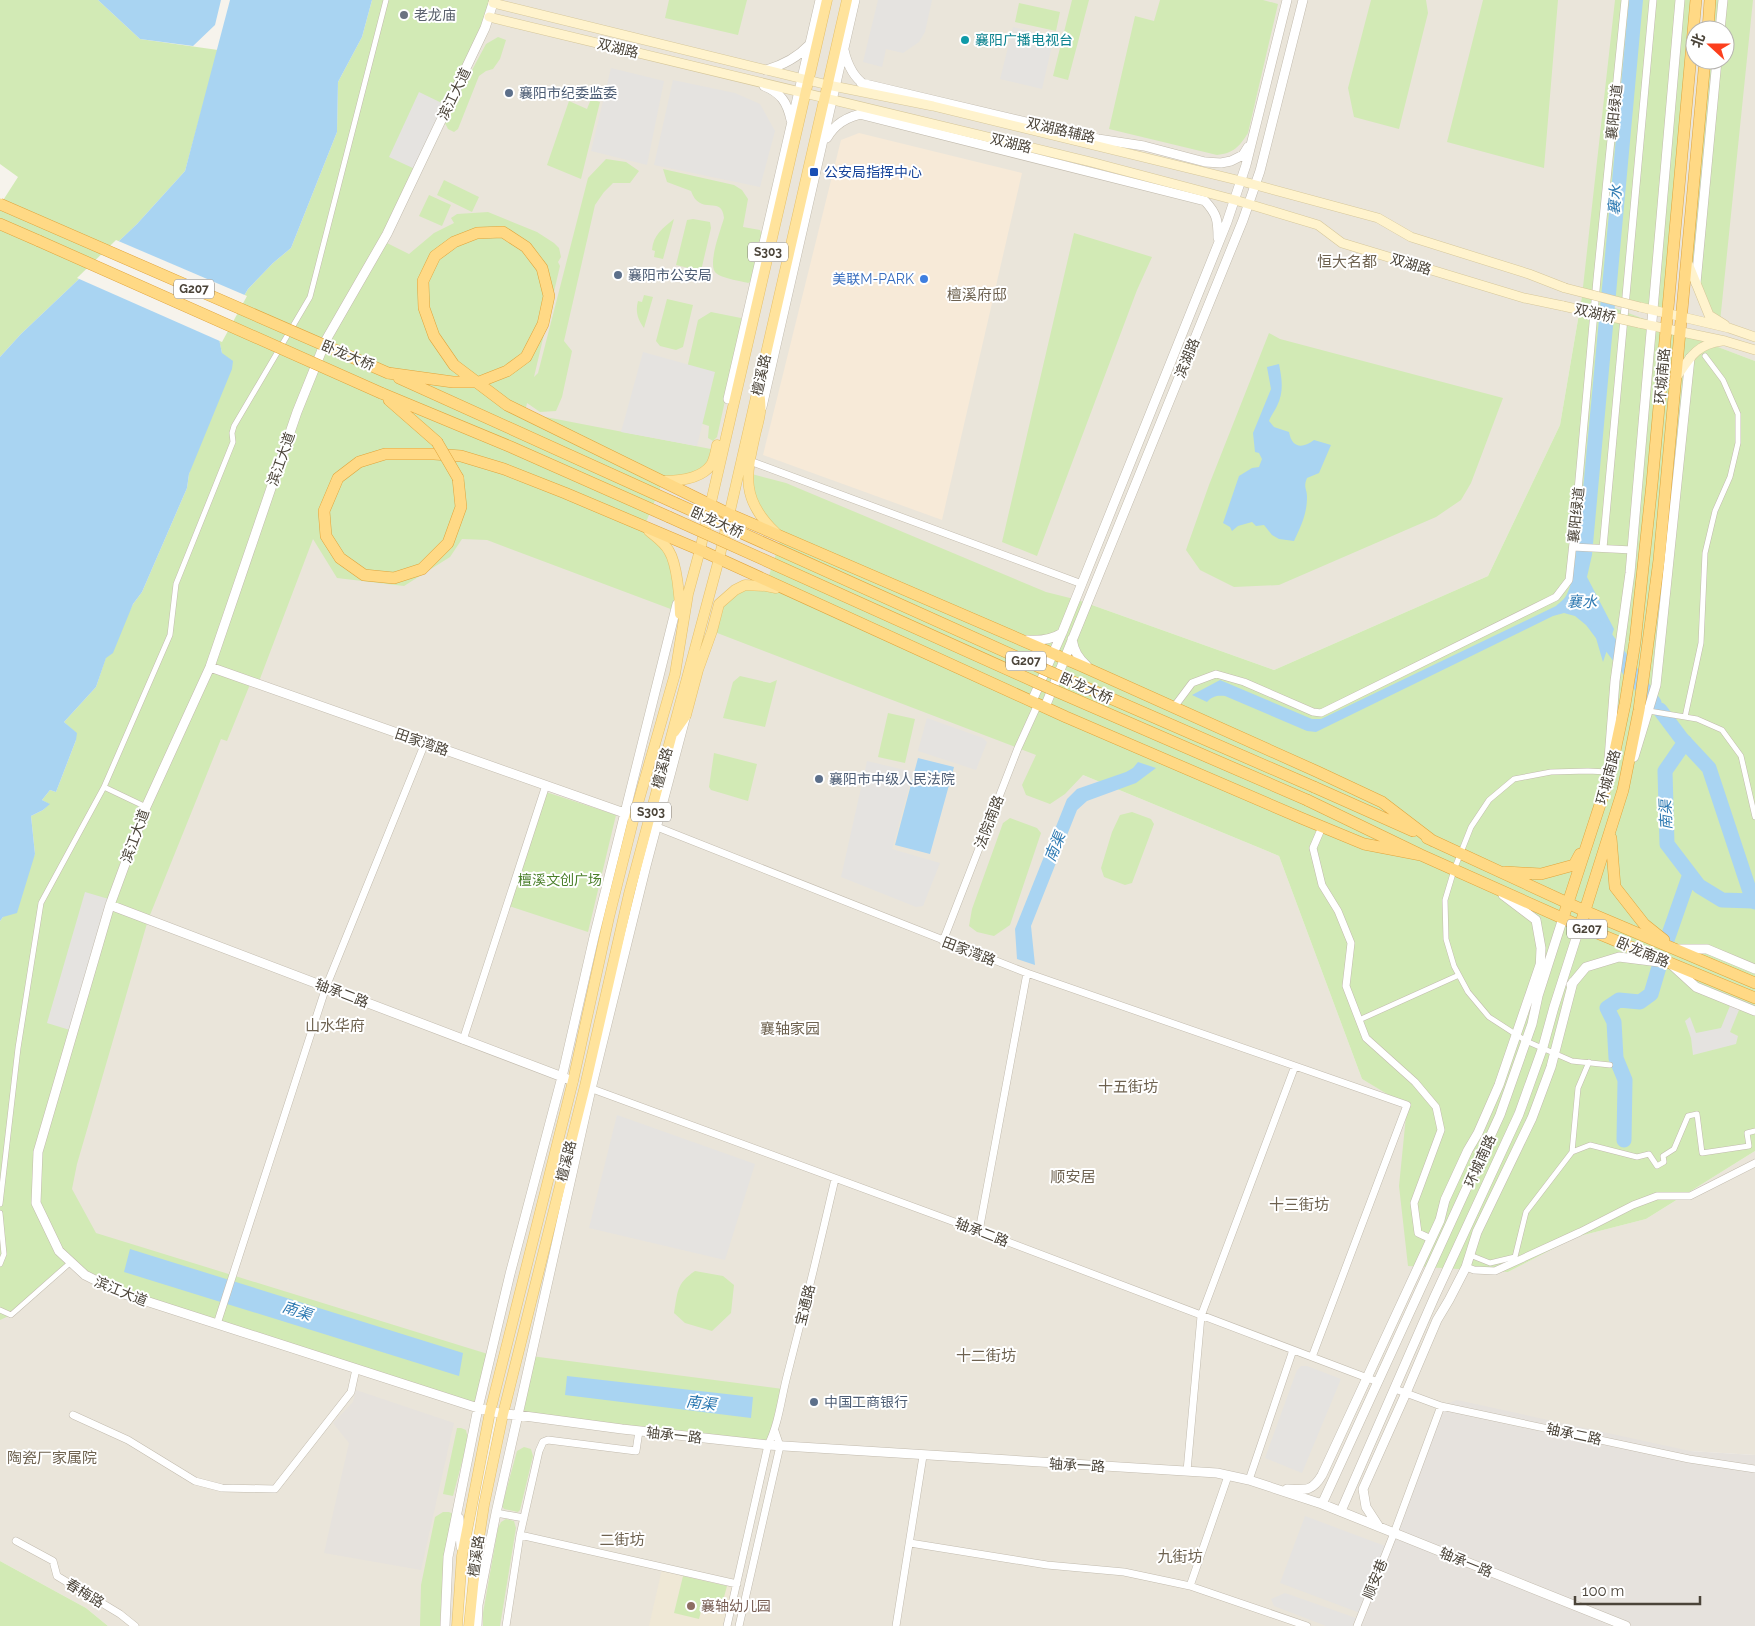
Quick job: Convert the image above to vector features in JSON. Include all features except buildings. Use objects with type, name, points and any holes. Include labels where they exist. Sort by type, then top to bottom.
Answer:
[{"type":"highway","name":"环城南路","points":[[1563,918],[1606,786],[1626,704],[1635,642],[1652,484],[1696,0]]},
{"type":"highway","points":[[1709,20],[1710,0]]},
{"type":"highway","name":"环城南路","points":[[1580,926],[1623,790],[1644,710],[1648,651],[1659,560],[1704,70]]},
{"type":"highway","name":"卧龙大桥","points":[[0,204],[388,373],[1048,671],[1433,841]]},
{"type":"highway","name":"卧龙大桥","points":[[0,224],[381,393],[511,447],[1042,685],[1307,800],[1421,855]]},
{"type":"highway","points":[[388,373],[454,382],[470,382],[478,382],[507,371],[526,357],[543,324],[549,296],[542,268],[526,248],[503,232],[477,233],[454,242],[435,256],[423,281],[424,308],[434,336],[454,365],[462,370],[477,382],[485,387],[507,404],[729,514],[1174,707],[1382,802],[1433,841]]},
{"type":"highway","points":[[381,393],[437,442],[441,449],[445,456],[449,464],[458,478],[461,507],[448,543],[422,569],[394,578],[364,576],[340,558],[326,536],[324,511],[338,478],[359,462],[385,454],[443,454],[452,456],[461,456],[513,472],[700,550],[1038,704],[1322,827],[1364,844],[1421,855]]},
{"type":"highway","points":[[1500,872],[1541,874],[1574,865],[1593,830]]},
{"type":"highway","points":[[1610,832],[1615,887],[1644,924],[1675,949]]},
{"type":"highway","name":"卧龙南路","points":[[1433,841],[1585,911],[1755,983]]},
{"type":"highway","name":"卧龙南路","points":[[1421,855],[1580,926],[1755,998]]},
{"type":"main road","name":"檀溪路","points":[[457,1626],[462,1556],[490,1412],[573,1081],[630,815],[676,665],[688,594],[700,550],[796,134],[805,79],[827,0]]},
{"type":"main road","name":"檀溪路","points":[[473,1621],[476,1555],[484,1505],[503,1414],[588,1088],[628,894],[652,825],[671,737],[719,559],[729,514],[746,459],[758,387],[829,99],[848,0]]},
{"type":"main road","name":"双湖路","points":[[493,2],[766,70],[933,106],[1241,181],[1378,218],[1411,237],[1529,274]]},
{"type":"main road","name":"双湖路","points":[[489,17],[1091,162],[1235,200],[1318,225],[1342,243],[1524,298]]},
{"type":"main road","points":[[1686,258],[1709,315],[1729,328]]},
{"type":"main road","name":"双湖桥","points":[[1529,274],[1565,288],[1668,313]]},
{"type":"main road","name":"双湖桥","points":[[1524,298],[1666,329]]},
{"type":"main road","points":[[1668,313],[1729,328],[1755,337]]},
{"type":"main road","points":[[1666,329],[1725,341],[1755,350]]},
{"type":"main road","points":[[1675,380],[1694,352],[1716,342],[1725,341]]},
{"type":"main road","points":[[663,481],[678,481],[692,477],[704,472],[712,464],[728,399],[738,381]]},
{"type":"main road","points":[[758,387],[762,407],[746,459],[748,490],[754,505],[765,522],[782,538]]},
{"type":"main road","points":[[644,527],[663,542],[670,552],[680,591],[680,622],[676,665]]},
{"type":"main road","points":[[671,737],[686,715],[719,604],[735,590],[745,585],[766,586],[794,593]]},
{"type":"street","points":[[0,1204],[18,1048],[41,903],[104,787],[170,634],[176,584],[233,442],[232,433],[234,426],[310,297],[386,0]]},
{"type":"street","points":[[805,79],[820,0]]},
{"type":"street","points":[[832,85],[844,49],[855,0]]},
{"type":"street","name":"滨湖路","points":[[1038,704],[1059,657],[1062,633],[1235,200],[1287,0]]},
{"type":"street","name":"滨湖路","points":[[1038,704],[1059,657],[1072,639],[1248,204],[1262,162],[1303,0]]},
{"type":"street","name":"襄阳绿道","points":[[1174,707],[1192,683],[1216,674],[1244,682],[1321,714],[1556,596],[1569,580],[1625,0]]},
{"type":"street","name":"襄阳绿道","points":[[1601,548],[1653,0]]},
{"type":"street","points":[[1606,786],[1616,681],[1632,550],[1680,0]]},
{"type":"street","points":[[1721,20],[1723,0]]},
{"type":"street","name":"滨江大道","points":[[493,2],[486,28],[387,234],[326,340],[299,407],[210,667],[146,807],[110,905],[38,1152],[36,1203],[59,1250],[85,1275],[121,1293],[217,1322],[490,1412],[503,1414]]},
{"type":"street","points":[[766,70],[782,65],[794,58],[811,43]]},
{"type":"street","points":[[844,49],[846,60],[853,73],[861,83],[880,95]]},
{"type":"street","points":[[1696,283],[1717,70]]},
{"type":"street","points":[[755,81],[778,92],[790,114],[796,134]]},
{"type":"street","name":"双湖路辅路","points":[[861,83],[1098,139],[1144,146],[1205,162],[1221,164],[1231,161],[1243,155],[1252,140]]},
{"type":"street","points":[[728,399],[792,123],[802,93]]},
{"type":"street","points":[[762,407],[822,146],[829,99]]},
{"type":"street","points":[[822,146],[831,130],[845,120],[859,114],[877,111]]},
{"type":"street","points":[[859,114],[1205,201],[1214,211],[1218,221],[1218,244]]},
{"type":"street","points":[[1685,717],[1700,643],[1706,553],[1715,511],[1730,477],[1738,443],[1738,414],[1723,380],[1705,356]]},
{"type":"street","points":[[1690,358],[1656,684],[1644,710],[1697,720],[1722,730],[1741,756],[1755,818]]},
{"type":"street","points":[[746,459],[1082,584]]},
{"type":"street","points":[[1573,546],[1632,550]]},
{"type":"street","points":[[445,1626],[448,1557],[478,1408],[510,1274],[562,1077],[594,937],[630,815],[680,591]]},
{"type":"street","points":[[1020,640],[1043,640],[1054,638],[1062,633]]},
{"type":"street","points":[[1072,639],[1073,648],[1078,658],[1092,671]]},
{"type":"street","name":"田家湾路","points":[[210,667],[630,815]]},
{"type":"street","name":"法院南路","points":[[943,940],[1018,748],[1038,704]]},
{"type":"street","points":[[652,825],[686,715]]},
{"type":"street","points":[[217,1322],[326,988],[425,743]]},
{"type":"street","points":[[1608,772],[1588,770],[1551,772],[1514,780],[1489,800],[1470,827],[1445,900],[1446,939],[1454,966],[1468,992],[1489,1017],[1516,1035],[1572,1061],[1610,1065]]},
{"type":"street","points":[[463,1040],[546,785]]},
{"type":"street","points":[[104,787],[146,807]]},
{"type":"street","name":"田家湾路","points":[[652,825],[1027,973],[1407,1105],[1312,1357]]},
{"type":"street","points":[[1322,827],[1313,848],[1322,885],[1338,911],[1351,943],[1346,986],[1366,1038],[1415,1082],[1436,1107],[1441,1130],[1414,1203],[1418,1232],[1431,1238]]},
{"type":"street","points":[[1491,886],[1536,920],[1541,948],[1538,996]]},
{"type":"street","name":"轴承二路","points":[[110,905],[573,1081]]},
{"type":"street","name":"环城南路","points":[[1322,1504],[1500,1115],[1532,1024],[1538,996],[1563,918]]},
{"type":"street","name":"环城南路","points":[[1341,1512],[1434,1298],[1519,1114],[1543,1047],[1580,926]]},
{"type":"street","points":[[1675,949],[1706,949],[1755,969]]},
{"type":"street","points":[[1554,1007],[1586,966],[1619,957],[1670,963],[1696,987],[1755,1011]]},
{"type":"street","points":[[1276,1489],[1307,1490],[1317,1484],[1322,1475],[1440,1220],[1445,1200],[1499,1085],[1540,965]]},
{"type":"street","points":[[979,1231],[1027,973]]},
{"type":"street","points":[[1359,1020],[1458,975]]},
{"type":"street","points":[[1379,1527],[1366,1507],[1363,1489],[1437,1320],[1466,1267],[1477,1232],[1532,1118],[1555,1054],[1573,982]]},
{"type":"street","points":[[1572,1152],[1578,1088],[1589,1062]]},
{"type":"street","points":[[1187,1471],[1201,1316],[1295,1066]]},
{"type":"street","points":[[1499,1085],[1500,1115]]},
{"type":"street","points":[[473,1621],[478,1605],[496,1513],[588,1088]]},
{"type":"street","name":"轴承二路","points":[[588,1088],[979,1231],[1378,1382]]},
{"type":"street","points":[[1519,1114],[1542,1092]]},
{"type":"street","points":[[1470,1255],[1490,1263],[1516,1257],[1526,1212],[1572,1152],[1590,1145],[1637,1157],[1649,1154],[1657,1166],[1664,1162],[1663,1156],[1674,1149],[1688,1116],[1697,1114],[1702,1153],[1748,1146],[1747,1133],[1755,1131]]},
{"type":"street","points":[[1466,1267],[1474,1270],[1495,1271],[1580,1232],[1633,1204],[1657,1196],[1690,1196],[1755,1163]]},
{"type":"street","name":"宝通路","points":[[727,1626],[768,1445],[775,1431],[782,1394],[805,1307],[835,1179]]},
{"type":"street","points":[[0,1213],[4,1254],[0,1264]]},
{"type":"street","points":[[0,1310],[11,1315],[72,1262]]},
{"type":"street","points":[[1248,1480],[1293,1350]]},
{"type":"street","points":[[73,1415],[128,1440],[195,1481],[222,1488],[275,1489],[351,1392],[356,1369]]},
{"type":"street","name":"轴承二路","points":[[1395,1388],[1442,1406],[1689,1459],[1755,1469]]},
{"type":"street","name":"顺安巷","points":[[1357,1626],[1442,1406]]},
{"type":"street","name":"轴承一路","points":[[503,1414],[768,1445],[1187,1471],[1228,1476],[1248,1480],[1322,1504],[1626,1626]]},
{"type":"street","points":[[506,1626],[520,1535],[543,1442],[548,1440],[636,1451],[639,1431]]},
{"type":"street","name":"宝通路","points":[[775,1431],[780,1446]]},
{"type":"street","points":[[739,1626],[780,1446]]},
{"type":"street","points":[[896,1626],[923,1456]]},
{"type":"street","points":[[1190,1586],[1228,1476]]},
{"type":"street","points":[[458,1508],[462,1556]]},
{"type":"street","points":[[476,1555],[496,1513]]},
{"type":"street","points":[[496,1513],[524,1518]]},
{"type":"street","points":[[520,1535],[737,1584]]},
{"type":"street","name":"春梅路","points":[[16,1540],[53,1561],[57,1576],[120,1614],[135,1626]]},
{"type":"street","points":[[910,1543],[1047,1565],[1124,1572],[1190,1586],[1307,1626]]},
{"type":"shaded area","points":[[492,0],[1755,0],[1755,361],[1582,296],[1560,425],[1488,576],[1274,670],[1078,600],[1083,775],[1279,856],[1362,1079],[1407,1105],[1508,1272],[1576,1237],[1646,1219],[1755,1151],[1755,1455],[1690,1451],[1357,1626],[469,1626],[503,1415],[490,1412],[462,1556],[457,1626],[108,1626],[86,1608],[0,1561],[0,1208],[236,590]]},
{"type":"shaded area","points":[[878,0],[932,0],[925,32],[919,42],[903,53],[886,49],[882,67],[863,62]]},
{"type":"shaded area","points":[[1013,27],[1054,37],[1042,89],[1000,79]]},
{"type":"shaded area","points":[[611,68],[664,81],[647,165],[591,151]]},
{"type":"shaded area","points":[[673,80],[735,93],[760,104],[775,131],[760,187],[654,165]]},
{"type":"shaded area","points":[[419,92],[448,106],[417,170],[389,157]]},
{"type":"shaded area","name":"美联M-PARK","points":[[859,133],[1022,173],[942,520],[763,455],[841,140]]},
{"type":"shaded area","points":[[643,352],[715,372],[697,446],[621,432]]},
{"type":"shaded area","points":[[927,718],[983,738],[987,742],[976,770],[918,751]]},
{"type":"shaded area","points":[[867,761],[913,772],[892,849],[940,863],[923,906],[916,907],[841,877]]},
{"type":"shaded area","points":[[85,892],[112,900],[73,1031],[47,1023]]},
{"type":"shaded area","points":[[1732,1001],[1741,1005],[1730,1032],[1738,1036],[1736,1044],[1693,1055],[1691,1038],[1685,1021],[1690,1017],[1696,1033],[1721,1028]]},
{"type":"shaded area","points":[[617,1115],[755,1164],[725,1260],[589,1228]]},
{"type":"shaded area","points":[[1301,1366],[1307,1366],[1341,1379],[1302,1473],[1265,1458],[1297,1370]]},
{"type":"shaded area","points":[[356,1390],[454,1423],[421,1570],[324,1553],[349,1443],[333,1423],[353,1402]]},
{"type":"shaded area","points":[[1457,1400],[1690,1451],[1755,1455],[1755,1626],[1357,1626],[1441,1406]]},
{"type":"shaded area","points":[[1305,1516],[1385,1546],[1360,1613],[1280,1583]]},
{"type":"shaded area","name":"襄轴幼儿园","points":[[662,1569],[733,1586],[723,1626],[649,1626]]},
{"type":"shaded area","points":[[1285,1593],[1356,1618],[1353,1626],[1326,1626],[1274,1606],[1271,1599]]},
{"type":"green space","points":[[0,0],[98,0],[140,39],[218,50],[185,171],[137,224],[21,334],[0,357],[0,205],[18,177],[0,164]]},
{"type":"green space","points":[[372,0],[493,0],[489,17],[383,241],[409,254],[434,233],[454,223],[451,218],[457,214],[488,212],[537,232],[554,243],[559,248],[561,257],[558,262],[560,266],[534,377],[538,373],[588,178],[606,159],[626,162],[639,171],[630,183],[613,183],[595,205],[564,341],[572,351],[562,397],[556,411],[540,412],[527,403],[525,413],[716,450],[704,472],[663,481],[644,527],[663,542],[680,588],[676,611],[487,540],[462,539],[450,557],[404,586],[337,578],[313,539],[258,684],[251,682],[227,741],[221,739],[148,920],[77,1164],[72,1189],[96,1233],[491,1355],[478,1408],[121,1293],[72,1262],[11,1315],[0,1320],[0,921],[35,854],[31,816],[43,810],[49,804],[42,800],[50,790],[56,792],[76,740],[76,733],[64,722],[96,687],[106,657],[133,604],[142,592],[187,488],[189,474],[222,353],[219,340],[248,289],[273,263],[291,248],[337,132],[338,82],[362,37]]},
{"type":"green space","points":[[669,0],[747,0],[738,35],[665,18]]},
{"type":"green space","points":[[1072,0],[1089,0],[1068,80],[1053,76]]},
{"type":"green space","points":[[1160,0],[1263,0],[1278,4],[1248,133],[1239,146],[1232,151],[1217,155],[1109,129],[1135,16],[1154,21]]},
{"type":"green space","points":[[1371,0],[1426,0],[1428,13],[1399,129],[1354,117],[1348,88]]},
{"type":"green space","points":[[1483,0],[1558,0],[1544,168],[1447,142]]},
{"type":"green space","points":[[1615,0],[1696,0],[1694,20],[1685,20],[1685,70],[1690,70],[1668,313],[1586,297],[1755,361],[1755,1151],[1646,1219],[1576,1237],[1508,1272],[1408,1266],[1399,1186],[1407,1106],[1362,1079],[1279,856],[1083,775],[1065,794],[1050,804],[1026,795],[1022,785],[1036,755],[712,631],[719,604],[735,590],[766,585],[781,538],[765,522],[748,473],[786,483],[1046,592],[1078,600],[1274,670],[1488,576],[1560,425],[1582,296]]},
{"type":"green space","points":[[1711,0],[1753,0],[1720,322],[1709,315],[1686,258],[1704,70],[1735,70],[1735,20],[1709,20]]},
{"type":"green space","points":[[1019,3],[1060,12],[1056,31],[1015,22]]},
{"type":"green space","points":[[498,37],[506,40],[500,59],[493,69],[479,76],[458,129],[454,132],[448,129],[445,123],[449,113],[486,44]]},
{"type":"green space","points":[[591,99],[600,102],[581,179],[547,165],[569,101],[587,109]]},
{"type":"green space","points":[[663,169],[734,185],[742,190],[748,199],[743,227],[760,230],[762,236],[752,281],[748,283],[730,279],[715,272],[713,261],[724,218],[722,211],[719,207],[700,203],[695,199],[691,191],[667,182]]},
{"type":"green space","points":[[444,180],[479,197],[472,212],[437,195]]},
{"type":"green space","points":[[429,195],[451,205],[442,226],[419,216]]},
{"type":"green space","points":[[674,219],[663,259],[654,257],[655,251],[652,250],[654,240],[659,232]]},
{"type":"green space","points":[[693,219],[710,222],[711,228],[701,271],[676,265],[687,220]]},
{"type":"green space","points":[[1074,233],[1152,257],[1137,290],[1037,556],[1002,542]]},
{"type":"green space","points":[[644,295],[653,297],[644,328],[639,319],[637,309],[638,301],[642,302]]},
{"type":"green space","points":[[667,299],[693,305],[683,347],[676,350],[660,346],[656,341]]},
{"type":"green space","points":[[711,312],[741,318],[742,324],[717,437],[713,441],[708,438],[709,426],[697,422],[683,386],[698,320]]},
{"type":"green space","points":[[1269,333],[1280,339],[1503,398],[1471,483],[1461,500],[1436,517],[1279,585],[1234,587],[1200,570],[1186,550],[1209,485]]},
{"type":"green space","points":[[740,676],[770,683],[777,680],[765,727],[723,718],[733,682]]},
{"type":"green space","points":[[888,713],[915,719],[905,763],[878,757]]},
{"type":"green space","points":[[714,753],[757,764],[748,801],[711,790],[709,787]]},
{"type":"green space","name":"檀溪文创广场","points":[[546,792],[616,815],[588,932],[509,906]]},
{"type":"green space","points":[[1132,812],[1151,819],[1154,824],[1132,883],[1125,885],[1104,877],[1101,868],[1112,832],[1120,815]]},
{"type":"green space","points":[[1010,818],[1037,828],[1041,833],[1010,925],[994,936],[977,932],[969,926],[972,909],[1003,823]]},
{"type":"green space","points":[[695,1271],[723,1276],[734,1285],[731,1313],[712,1331],[685,1323],[674,1313],[677,1293],[681,1284]]},
{"type":"green space","points":[[531,1356],[783,1389],[768,1445],[517,1415]]},
{"type":"green space","points":[[457,1428],[466,1430],[468,1439],[453,1496],[443,1494]]},
{"type":"green space","points":[[524,1447],[531,1449],[533,1456],[518,1512],[504,1509],[502,1506],[517,1451]]},
{"type":"green space","points":[[443,1512],[453,1514],[444,1559],[440,1626],[420,1626],[421,1585],[435,1517]]},
{"type":"green space","points":[[506,1519],[514,1521],[516,1528],[500,1626],[483,1626],[483,1613],[498,1528],[501,1522]]},
{"type":"green space","points":[[0,1561],[86,1608],[108,1626],[0,1626]]},
{"type":"green space","points":[[683,1576],[727,1586],[721,1608],[703,1604],[699,1619],[674,1613]]},
{"type":"water","points":[[98,0],[221,0],[215,25],[193,46],[140,39]]},
{"type":"water","points":[[230,0],[372,0],[362,37],[338,82],[337,132],[291,248],[273,263],[248,289],[219,339],[222,353],[233,361],[232,369],[189,474],[187,488],[142,592],[133,604],[113,653],[106,658],[96,687],[64,722],[77,733],[76,740],[56,792],[50,790],[42,800],[50,804],[31,816],[35,854],[17,913],[3,917],[0,921],[0,357],[21,334],[137,224],[185,171]]},
{"type":"water","name":"襄水","points":[[1629,0],[1643,0],[1592,555],[1587,577],[1614,629],[1603,662],[1596,638],[1586,625],[1575,616],[1564,613],[1553,616],[1316,732],[1307,731],[1225,696],[1215,696],[1207,702],[1192,695],[1220,680],[1312,719],[1321,719],[1556,606],[1566,596],[1572,580],[1579,532]]},
{"type":"water","points":[[1279,364],[1282,390],[1269,421],[1274,427],[1289,432],[1295,444],[1302,446],[1314,440],[1331,445],[1319,473],[1307,478],[1305,484],[1307,497],[1305,514],[1294,541],[1279,539],[1272,535],[1264,525],[1256,526],[1252,522],[1238,526],[1232,531],[1230,527],[1223,523],[1239,476],[1252,468],[1259,467],[1262,459],[1259,453],[1255,452],[1253,433],[1271,389],[1267,367]]},
{"type":"water","points":[[918,758],[954,767],[930,854],[895,845]]},
{"type":"water","points":[[1138,762],[1156,768],[1136,783],[1087,801],[1077,810],[1031,926],[1035,965],[1017,959],[1015,929],[1067,799],[1077,789],[1126,772]]},
{"type":"water","name":"南渠","points":[[130,1249],[463,1353],[459,1376],[124,1272]]},
{"type":"water","name":"南渠","points":[[567,1376],[753,1397],[751,1418],[565,1395]]},
{"type":"pier","points":[[116,240],[247,296],[222,342],[77,278]]},
{"type":"waterway","name":"襄水","points":[[1598,628],[1654,703]]},
{"type":"waterway","name":"南渠","points":[[1660,710],[1681,738],[1709,768],[1753,901],[1755,902]]},
{"type":"waterway","name":"南渠","points":[[1685,742],[1665,771],[1667,844],[1699,886],[1722,900],[1753,901]]},
{"type":"waterway","points":[[1667,940],[1690,874]]},
{"type":"waterway","points":[[1624,1140],[1625,1080],[1616,1058],[1614,1022],[1607,1008],[1619,1000],[1640,1002],[1651,994],[1659,967]]},
{"type":"place","name":"老龙庙","points":[[404,15]]},
{"type":"place","name":"襄阳广播电视台","points":[[965,40]]},
{"type":"place","name":"襄阳市纪委监委","points":[[509,93]]},
{"type":"place","name":"公安局指挥中心","points":[[814,172]]},
{"type":"place","name":"襄阳市公安局","points":[[618,275]]},
{"type":"place","name":"美联M-PARK","points":[[924,279]]},
{"type":"place","name":"襄阳市中级人民法院","points":[[819,779]]},
{"type":"place","name":"中国工商银行","points":[[814,1402]]},
{"type":"place","name":"襄轴幼儿园","points":[[691,1606]]},
{"type":"district","name":"恒大名都","points":[[1347,262]]},
{"type":"district","name":"檀溪府邸","points":[[977,295]]},
{"type":"district","name":"山水华府","points":[[335,1026]]},
{"type":"district","name":"襄轴家园","points":[[790,1029]]},
{"type":"district","name":"十五街坊","points":[[1128,1087]]},
{"type":"district","name":"顺安居","points":[[1073,1177]]},
{"type":"district","name":"十三街坊","points":[[1299,1205]]},
{"type":"district","name":"十二街坊","points":[[986,1356]]},
{"type":"district","name":"陶瓷厂家属院","points":[[52,1458]]},
{"type":"district","name":"二街坊","points":[[622,1540]]},
{"type":"district","name":"九街坊","points":[[1180,1557]]}]
